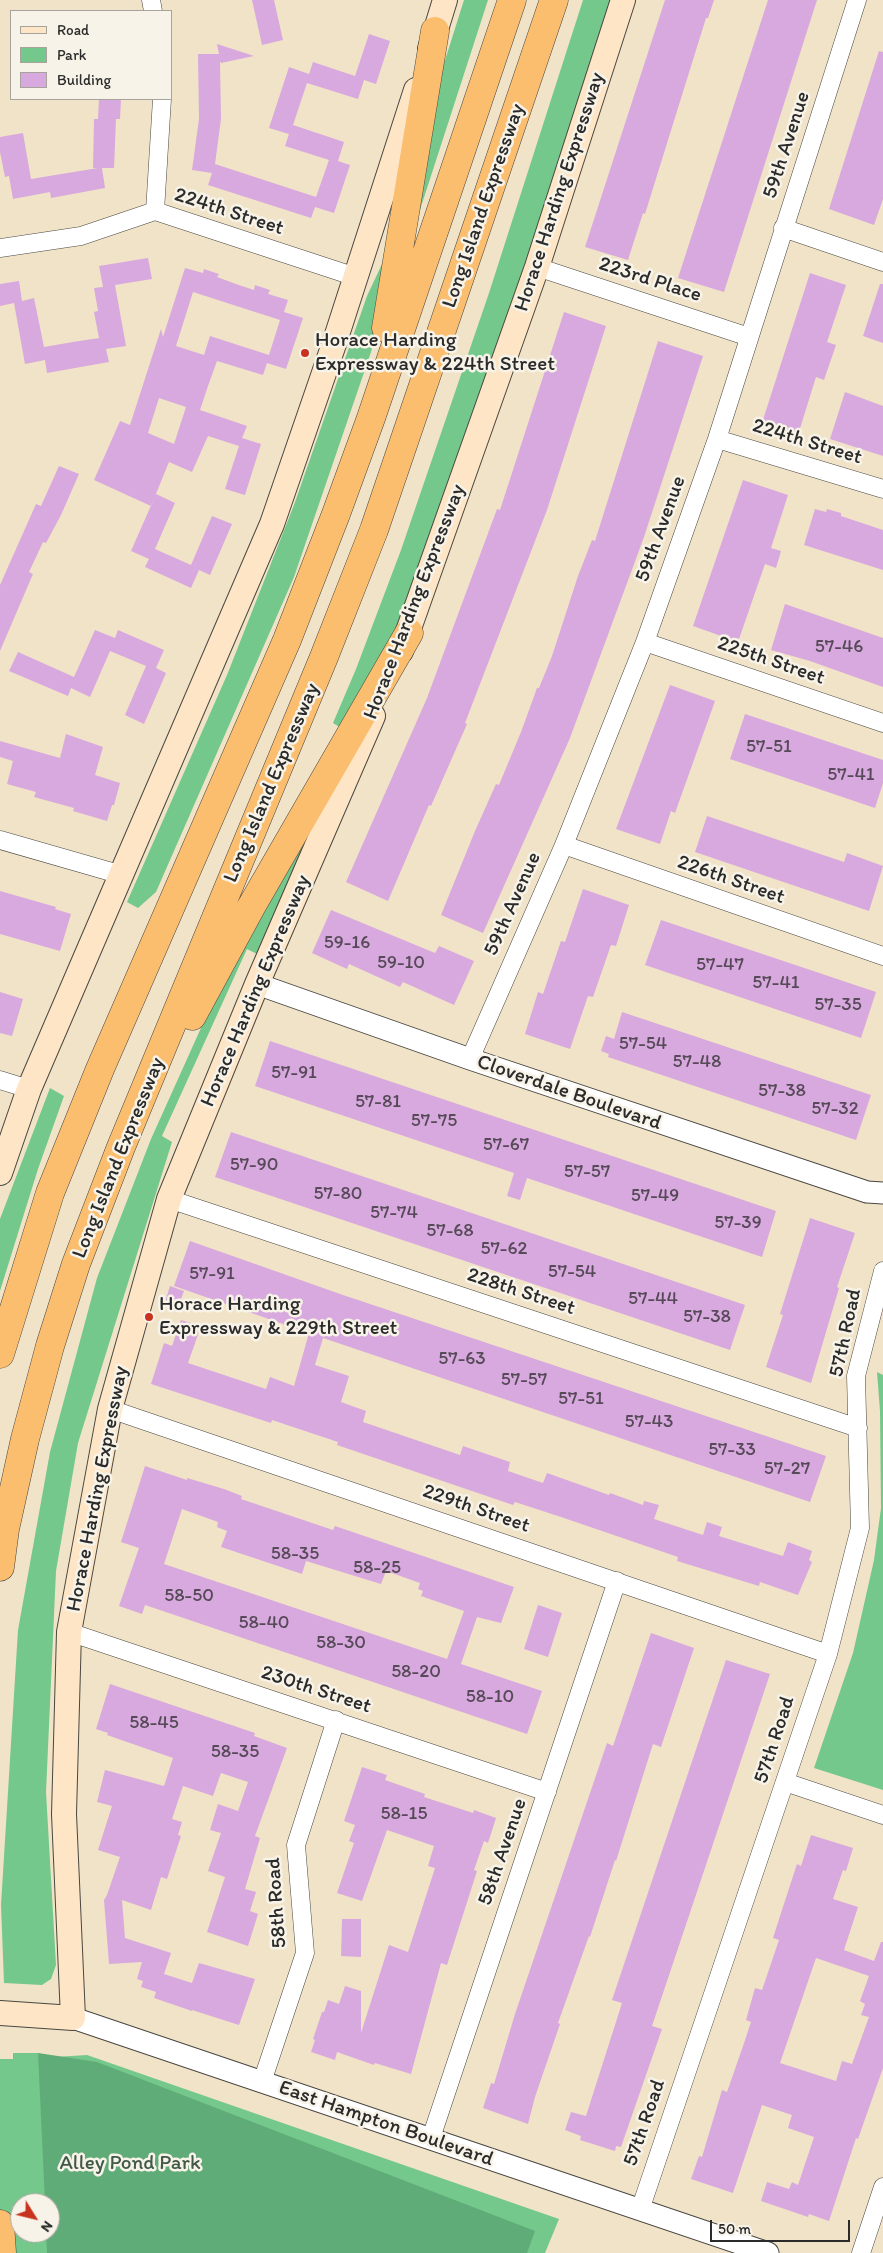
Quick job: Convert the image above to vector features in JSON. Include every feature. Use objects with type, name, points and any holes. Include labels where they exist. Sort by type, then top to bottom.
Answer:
[{"type":"highway","name":"Long Island Expressway","points":[[1,1347],[50,1193],[100,1069],[287,640],[336,514],[371,418],[512,0]]},
{"type":"highway","name":"Long Island Expressway","points":[[0,1567],[5,1529],[24,1440],[50,1346],[76,1264],[121,1147],[324,657],[374,530],[554,0]]},
{"type":"highway","points":[[336,514],[355,430],[386,329],[436,31]]},
{"type":"highway","points":[[121,1147],[251,907],[408,633]]},
{"type":"highway","points":[[0,2224],[2,2253]]},
{"type":"main road","points":[[0,1173],[29,1089],[272,524],[356,277],[445,0]]},
{"type":"main road","name":"Horace Harding Expressway","points":[[73,2018],[64,1814],[70,1632],[110,1409],[169,1199],[257,984],[408,633],[537,267],[623,0]]},
{"type":"main road","name":"East Hampton Boulevard","points":[[0,2013],[73,2018]]},
{"type":"street","name":"59th Avenue","points":[[470,1060],[564,845],[645,642],[717,439],[857,0]]},
{"type":"street","points":[[155,211],[162,100]]},
{"type":"street","name":"224th Street","points":[[0,248],[81,236],[155,211],[356,277]]},
{"type":"street","points":[[783,228],[883,262]]},
{"type":"street","name":"223rd Place","points":[[537,267],[749,337]]},
{"type":"street","name":"224th Street","points":[[717,439],[883,489]]},
{"type":"street","name":"225th Street","points":[[645,642],[883,723]]},
{"type":"street","points":[[0,840],[122,875]]},
{"type":"street","name":"226th Street","points":[[564,845],[883,956]]},
{"type":"street","name":"Cloverdale Boulevard","points":[[257,984],[470,1060],[867,1192],[883,1193]]},
{"type":"street","points":[[0,1080],[29,1089]]},
{"type":"street","name":"228th Street","points":[[169,1199],[858,1428]]},
{"type":"street","name":"57th Road","points":[[640,2210],[828,1654],[860,1528],[856,1376],[883,1271]]},
{"type":"street","name":"229th Street","points":[[110,1409],[617,1580],[828,1654]]},
{"type":"street","name":"58th Avenue","points":[[430,2138],[617,1580]]},
{"type":"street","name":"230th Street","points":[[70,1632],[547,1792]]},
{"type":"street","name":"58th Road","points":[[262,2082],[305,1953],[296,1845],[336,1720]]},
{"type":"street","points":[[786,1782],[883,1815]]},
{"type":"street","name":"East Hampton Boulevard","points":[[73,2018],[768,2253]]},
{"type":"street","points":[[861,2253],[883,2188]]},
{"type":"green space","points":[[464,0],[488,0],[418,216],[441,73]]},
{"type":"green space","points":[[583,0],[611,0],[501,342],[393,638],[341,728],[333,723],[356,669],[401,550],[489,293]]},
{"type":"green space","points":[[390,247],[387,288],[371,352],[294,577],[156,892],[138,908],[127,902],[227,675],[294,505],[367,296]]},
{"type":"green space","points":[[342,763],[257,954],[247,949],[162,1136],[172,1142],[78,1443],[56,1571],[46,1792],[56,1965],[51,1979],[42,1985],[4,1983],[1,1905],[18,1630],[50,1452],[97,1278],[151,1139],[205,1019]]},
{"type":"green space","points":[[50,1088],[64,1096],[38,1169],[0,1291],[0,1219]]},
{"type":"green space","points":[[877,1372],[883,1375],[883,1790],[814,1768],[853,1653],[874,1560],[881,1508],[880,1411]]},
{"type":"green space","name":"Alley Pond Park","points":[[13,2053],[38,2053],[39,2058],[87,2055],[559,2219],[545,2253],[0,2253],[0,2059],[13,2059]]},
{"type":"green space","name":"Alley Pond Park","points":[[38,2053],[97,2062],[535,2231],[527,2253],[47,2253],[46,2243],[60,2243],[60,2193],[45,2193]]},
{"type":"building","points":[[252,0],[274,0],[283,40],[262,45]]},
{"type":"building","points":[[665,0],[714,0],[708,18],[706,18],[645,214],[643,213],[628,260],[585,247]]},
{"type":"building","points":[[768,0],[817,0],[724,292],[678,278]]},
{"type":"building","points":[[369,34],[390,41],[376,84],[364,80],[358,99],[307,83],[293,125],[344,142],[338,161],[350,165],[334,213],[315,207],[311,218],[208,185],[212,173],[192,170],[199,119],[198,54],[219,54],[217,44],[254,56],[221,63],[220,61],[221,119],[215,164],[316,197],[329,160],[285,146],[289,134],[269,128],[289,67],[309,74],[313,62],[355,76]]},
{"type":"building","points":[[879,51],[883,52],[883,199],[874,225],[829,209]]},
{"type":"building","points":[[99,100],[121,100],[120,119],[116,119],[114,168],[102,168],[105,188],[51,198],[50,192],[13,199],[9,176],[5,177],[0,152],[0,137],[23,133],[31,179],[98,168],[93,168],[94,119],[98,119]]},
{"type":"building","points":[[148,258],[152,279],[115,285],[126,346],[106,349],[109,362],[47,373],[45,360],[25,364],[14,303],[0,306],[0,284],[19,281],[22,301],[34,298],[44,347],[99,338],[94,312],[98,311],[94,288],[103,287],[99,266]]},
{"type":"building","points":[[185,268],[203,273],[204,269],[219,274],[217,277],[254,290],[255,285],[270,290],[268,294],[288,300],[284,312],[303,318],[286,369],[267,363],[263,375],[217,361],[200,410],[247,426],[242,438],[261,444],[245,495],[225,489],[239,446],[208,436],[192,472],[169,462],[151,506],[94,480],[120,421],[130,425],[161,329],[163,337]],"holes":[[[193,292],[280,320],[269,355],[210,336],[204,355],[176,346]],[[159,398],[186,407],[174,444],[148,433]]]},
{"type":"building","points":[[810,273],[846,285],[827,342],[836,345],[824,380],[816,377],[798,435],[762,423]]},
{"type":"building","points":[[880,284],[883,284],[883,343],[863,336]]},
{"type":"building","points":[[564,312],[606,326],[547,510],[465,723],[467,724],[431,806],[429,805],[388,901],[346,882],[427,698],[497,509],[500,510]]},
{"type":"building","points":[[658,341],[703,356],[644,537],[570,738],[483,933],[441,915],[475,831],[496,784],[499,785],[537,688],[539,688],[552,656],[578,576],[592,540],[595,541]]},
{"type":"building","points":[[845,392],[883,406],[883,456],[830,439]]},
{"type":"building","points":[[59,466],[79,474],[61,515],[46,543],[43,542],[29,572],[33,574],[0,651],[0,585],[36,504],[41,506]]},
{"type":"building","points":[[743,480],[788,495],[771,548],[781,551],[776,568],[765,564],[738,642],[693,626]]},
{"type":"building","points":[[156,494],[175,503],[155,549],[191,565],[212,516],[232,524],[210,575],[199,570],[191,588],[145,567],[149,559],[131,551]]},
{"type":"building","points":[[815,509],[826,512],[827,509],[841,513],[841,516],[883,530],[883,570],[804,545]]},
{"type":"building","points":[[785,604],[883,638],[883,687],[810,661],[771,650]]},
{"type":"building","points":[[95,630],[115,638],[118,630],[164,650],[156,668],[166,673],[144,724],[125,715],[146,666],[110,651],[90,697],[71,688],[68,696],[9,671],[18,652],[74,677]]},
{"type":"building","points":[[670,685],[715,701],[675,813],[671,811],[660,844],[616,829]]},
{"type":"building","points":[[745,714],[883,760],[883,783],[875,808],[730,759]]},
{"type":"building","points":[[66,734],[103,747],[95,775],[120,783],[107,821],[73,811],[74,808],[34,797],[36,792],[7,784],[13,761],[0,757],[0,741],[60,758]]},
{"type":"building","points":[[707,816],[844,862],[847,853],[883,866],[869,911],[695,852]]},
{"type":"building","points":[[583,889],[629,905],[616,946],[611,945],[593,997],[588,996],[570,1049],[525,1034],[538,992],[543,994],[561,941],[565,942]]},
{"type":"building","points":[[0,891],[56,907],[55,909],[71,914],[60,951],[0,934]]},
{"type":"building","points":[[331,910],[435,953],[439,946],[474,961],[454,1005],[403,982],[400,987],[349,964],[347,969],[312,953]]},
{"type":"building","points":[[661,920],[876,992],[861,1038],[645,965]]},
{"type":"building","points":[[0,992],[23,999],[12,1036],[0,1033]]},
{"type":"building","points":[[622,1012],[871,1095],[856,1140],[608,1057],[609,1054],[601,1051],[606,1036],[614,1039]]},
{"type":"building","points":[[270,1041],[776,1211],[762,1257],[527,1178],[520,1200],[507,1196],[514,1173],[255,1086]]},
{"type":"building","points":[[231,1132],[745,1305],[730,1350],[215,1177]]},
{"type":"building","points":[[810,1218],[855,1233],[837,1287],[839,1288],[811,1383],[766,1367],[783,1315],[780,1314]]},
{"type":"building","points":[[190,1241],[343,1295],[826,1456],[810,1502],[323,1338],[315,1365],[349,1376],[341,1402],[366,1411],[363,1422],[460,1455],[463,1446],[510,1462],[508,1471],[543,1483],[547,1473],[643,1505],[644,1501],[659,1505],[654,1519],[703,1535],[707,1522],[722,1527],[719,1536],[783,1556],[788,1542],[812,1551],[809,1560],[812,1562],[798,1595],[760,1582],[759,1586],[677,1561],[678,1557],[561,1517],[515,1502],[513,1505],[337,1445],[338,1442],[272,1420],[271,1423],[151,1384],[164,1343],[172,1346],[181,1320],[201,1326],[188,1363],[266,1389],[270,1377],[294,1386],[309,1333],[174,1286]]},
{"type":"building","points":[[170,1286],[184,1291],[178,1307],[165,1302]]},
{"type":"building","points":[[145,1466],[187,1480],[187,1478],[224,1489],[242,1496],[241,1499],[333,1530],[335,1526],[514,1587],[501,1623],[477,1617],[461,1664],[542,1691],[527,1734],[145,1605],[142,1614],[119,1606],[139,1548],[121,1542]],"holes":[[[182,1509],[218,1522],[217,1527],[227,1531],[221,1547],[302,1574],[306,1561],[381,1584],[386,1571],[420,1583],[418,1589],[423,1591],[421,1596],[464,1611],[447,1659],[164,1564]]]},
{"type":"building","points":[[538,1605],[562,1613],[548,1657],[524,1649]]},
{"type":"building","points":[[651,1633],[694,1648],[661,1747],[653,1744],[616,1861],[558,2023],[560,2024],[535,2097],[528,2124],[483,2108],[491,2083],[494,2084],[515,2014],[607,1743],[613,1746]]},
{"type":"building","points":[[726,1660],[770,1674],[652,2026],[662,2029],[621,2147],[616,2146],[615,2151],[580,2140],[581,2136],[565,2130],[571,2112],[586,2116],[622,2003],[612,2000]]},
{"type":"building","points":[[110,1684],[255,1733],[254,1736],[287,1748],[255,1836],[260,1838],[245,1889],[256,1892],[250,1911],[258,1914],[248,1946],[207,1932],[225,1877],[208,1871],[221,1833],[210,1830],[218,1804],[238,1811],[248,1782],[221,1773],[213,1796],[183,1786],[172,1819],[182,1822],[178,1835],[181,1836],[167,1879],[161,1877],[151,1910],[122,1900],[125,1938],[171,1953],[164,1974],[192,1983],[199,1963],[255,1979],[239,2025],[154,1998],[156,1992],[141,1987],[143,1981],[137,1979],[142,1962],[109,1964],[104,1900],[120,1857],[98,1850],[112,1806],[97,1802],[105,1770],[164,1786],[173,1758],[107,1735],[108,1733],[96,1729]]},
{"type":"building","points":[[362,1767],[387,1775],[385,1780],[425,1794],[424,1797],[473,1813],[474,1810],[496,1818],[488,1843],[484,1841],[474,1870],[477,1871],[447,1965],[441,1963],[411,2074],[375,2063],[374,2065],[337,2052],[335,2060],[311,2052],[315,2040],[313,2039],[328,2000],[339,2004],[345,1986],[361,1991],[361,2033],[389,1945],[408,1952],[435,1868],[428,1866],[434,1846],[387,1830],[362,1901],[337,1893],[354,1843],[349,1841],[355,1825],[344,1821]]},
{"type":"building","points":[[811,1835],[853,1848],[846,1871],[843,1870],[833,1899],[858,1907],[844,1950],[874,1961],[881,1942],[883,1942],[883,2068],[858,2139],[856,2138],[829,2221],[809,2214],[808,2217],[761,2201],[767,2182],[789,2189],[792,2182],[798,2185],[814,2137],[788,2128],[792,2115],[762,2105],[733,2193],[691,2179],[699,2156],[702,2157],[722,2090],[727,2092],[751,2022],[746,2020],[755,1988],[762,1990],[779,1940],[773,1938],[797,1864],[801,1866]],"holes":[[[816,1958],[869,1976],[860,2001],[865,2004],[861,2015],[869,2017],[852,2064],[842,2061],[836,2081],[780,2063]]]},
{"type":"building","points":[[342,1919],[361,1919],[361,1957],[341,1956]]},
{"type":"place","name":"Horace Harding Expressway & 224th Street","points":[[305,353]]},
{"type":"place","name":"Horace Harding Expressway & 229th Street","points":[[149,1317]]}]
